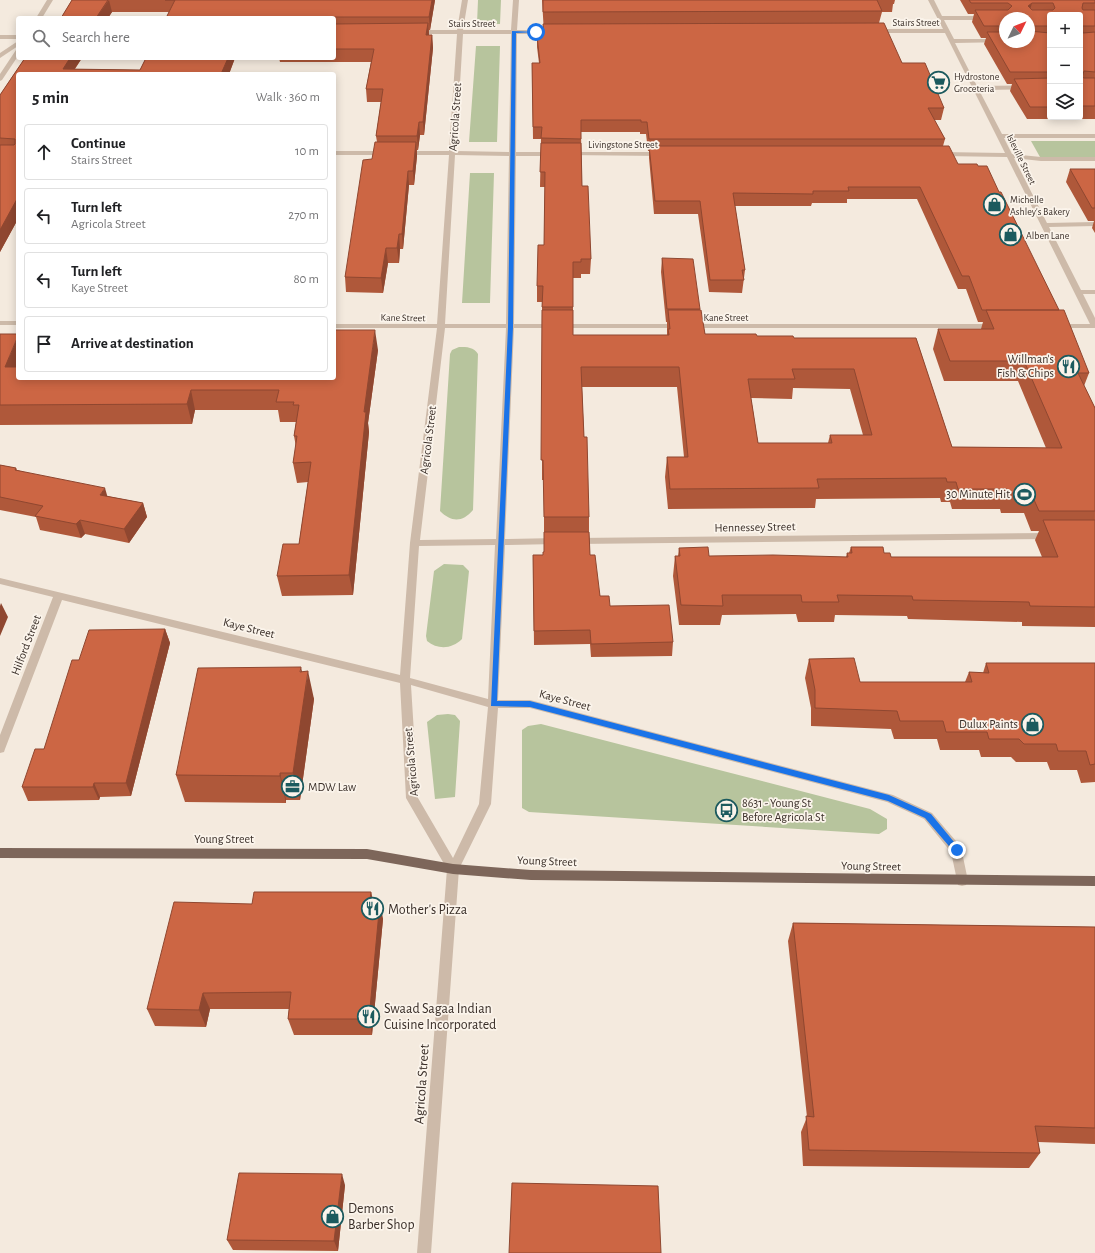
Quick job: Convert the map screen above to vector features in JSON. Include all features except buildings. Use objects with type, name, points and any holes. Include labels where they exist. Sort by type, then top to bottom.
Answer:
[{"type":"main road","name":"Young Street","points":[[0,853],[367,854],[453,869],[531,875],[962,881],[1095,881]]},
{"type":"street","points":[[39,16],[50,0]]},
{"type":"street","name":"Agricola Street","points":[[453,869],[412,798],[405,680],[415,543],[441,327],[460,32],[465,0]]},
{"type":"street","name":"Agricola Street","points":[[424,1253],[453,869],[485,804],[493,704],[510,327],[514,32],[516,0]]},
{"type":"street","name":"Isleville Street","points":[[931,0],[1007,155],[1044,224],[1095,326]]},
{"type":"street","points":[[940,18],[999,18]]},
{"type":"street","name":"Stairs Street","points":[[867,31],[946,31]]},
{"type":"street","name":"Stairs Street","points":[[411,32],[560,32]]},
{"type":"street","points":[[0,36],[16,37]]},
{"type":"street","points":[[951,41],[999,41]]},
{"type":"street","points":[[0,56],[16,44]]},
{"type":"street","points":[[0,79],[16,54]]},
{"type":"street","points":[[975,88],[1047,87]]},
{"type":"street","points":[[999,136],[1095,136]]},
{"type":"street","points":[[336,154],[390,153]]},
{"type":"street","name":"Livingstone Street","points":[[398,153],[667,154]]},
{"type":"street","points":[[936,154],[1007,155],[1041,159],[1095,159]]},
{"type":"street","points":[[1044,224],[1095,224]]},
{"type":"street","points":[[1078,292],[1095,292]]},
{"type":"street","points":[[0,323],[16,323]]},
{"type":"street","name":"Kane Street","points":[[336,326],[999,326]]},
{"type":"street","points":[[1047,326],[1095,326]]},
{"type":"street","name":"Hennessey Street","points":[[415,543],[1055,536]]},
{"type":"street","name":"Kaye Street","points":[[0,581],[405,680],[493,704],[530,704],[889,798],[928,816],[957,850],[962,881]]},
{"type":"street","name":"Hilford Street","points":[[0,749],[59,595]]},
{"type":"green space","points":[[478,0],[501,0],[500,24],[477,24]]},
{"type":"green space","points":[[476,46],[500,46],[497,142],[469,142]]},
{"type":"green space","points":[[1031,141],[1095,141],[1095,157],[1040,157]]},
{"type":"green space","points":[[470,173],[494,173],[490,303],[462,303]]},
{"type":"green space","points":[[459,347],[467,347],[478,354],[473,510],[465,517],[456,520],[444,515],[440,511],[450,354],[452,350]]},
{"type":"green space","points":[[444,564],[463,565],[469,571],[462,639],[454,645],[440,647],[427,641],[426,636],[434,571]]},
{"type":"green space","points":[[437,715],[455,715],[460,721],[455,797],[435,799],[427,722]]},
{"type":"green space","points":[[541,724],[870,809],[887,819],[887,829],[879,834],[529,812],[522,808],[522,730],[528,726]]},
{"type":"place","name":"Hydrostone Groceteria","points":[[938,82]]},
{"type":"place","name":"Michelle Ashley's Bakery","points":[[994,205]]},
{"type":"place","name":"Alben Lane","points":[[1010,235]]},
{"type":"place","name":"Willman's Fish & Chips","points":[[1069,366]]},
{"type":"place","name":"30 Minute Hit","points":[[1025,494]]},
{"type":"place","name":"Dulux Paints","points":[[1033,724]]},
{"type":"place","name":"MDW Law","points":[[292,787]]},
{"type":"place","name":"8631 - Young St Before Agricola St","points":[[726,810]]},
{"type":"place","name":"Mother's Pizza","points":[[372,909]]},
{"type":"place","name":"Swaad Sagaa Indian Cuisine Incorporated","points":[[368,1016]]},
{"type":"place","name":"Demons Barber Shop","points":[[332,1216]]},
{"type":"route","points":[[536,32],[514,32],[510,327],[493,704],[530,704],[889,798],[928,816],[957,850]]}]
